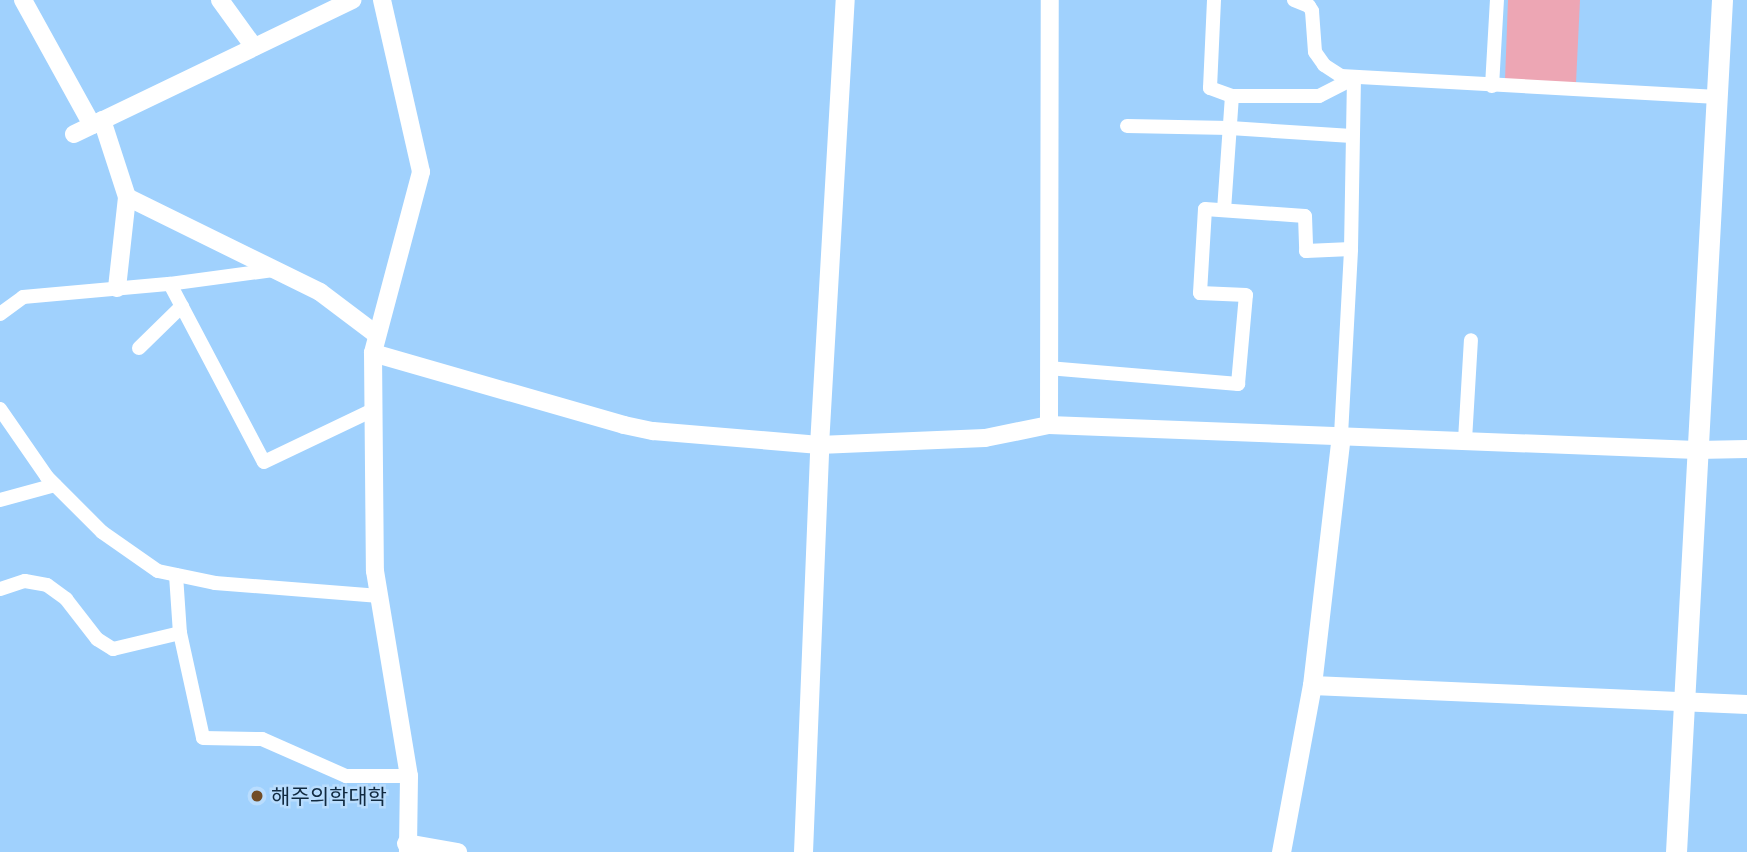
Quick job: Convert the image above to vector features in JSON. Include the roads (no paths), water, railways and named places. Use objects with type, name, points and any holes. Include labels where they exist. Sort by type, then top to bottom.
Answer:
[{"type":"main road","points":[[803,852],[819,445],[845,0]]},
{"type":"main road","points":[[1676,852],[1722,0]]},
{"type":"main road","points":[[1281,852],[1312,685],[1341,435]]},
{"type":"main road","points":[[1312,685],[1747,704]]},
{"type":"main road","points":[[407,847],[457,852]]},
{"type":"street","points":[[23,0],[97,123],[127,197],[117,288]]},
{"type":"street","points":[[220,0],[254,47]]},
{"type":"street","points":[[74,134],[352,0]]},
{"type":"street","points":[[382,0],[421,172],[375,344],[373,410],[375,571],[409,776],[407,847]]},
{"type":"street","points":[[1049,425],[1050,0]]},
{"type":"street","points":[[1214,0],[1210,88],[1232,96],[1319,96],[1354,78]]},
{"type":"street","points":[[1294,0],[1309,6],[1315,52],[1324,65],[1341,76],[1717,97]]},
{"type":"street","points":[[1492,86],[1497,0]]},
{"type":"street","points":[[1341,435],[1351,249],[1354,78]]},
{"type":"street","points":[[1224,210],[1232,96]]},
{"type":"street","points":[[1127,126],[1230,128],[1352,136]]},
{"type":"street","points":[[127,197],[320,292],[375,344],[634,427],[819,445],[985,438],[1049,425],[1697,450],[1747,449]]},
{"type":"street","points":[[1048,369],[1238,384],[1245,295],[1200,293],[1205,209],[1305,216],[1306,251],[1351,249]]},
{"type":"street","points":[[0,314],[23,297],[170,284],[273,270]]},
{"type":"street","points":[[170,284],[264,462],[373,410]]},
{"type":"street","points":[[139,348],[182,306]]},
{"type":"street","points":[[1465,440],[1471,340]]},
{"type":"street","points":[[0,409],[55,485],[102,532],[158,571],[215,583],[379,596]]},
{"type":"street","points":[[0,500],[55,485]]},
{"type":"street","points":[[176,575],[180,633],[203,738],[262,739],[346,776],[409,776]]},
{"type":"street","points":[[0,589],[25,581],[47,585],[66,599],[97,639],[113,649],[180,633]]},
{"type":"place","name":"해주의학대학","points":[[257,796]]}]
